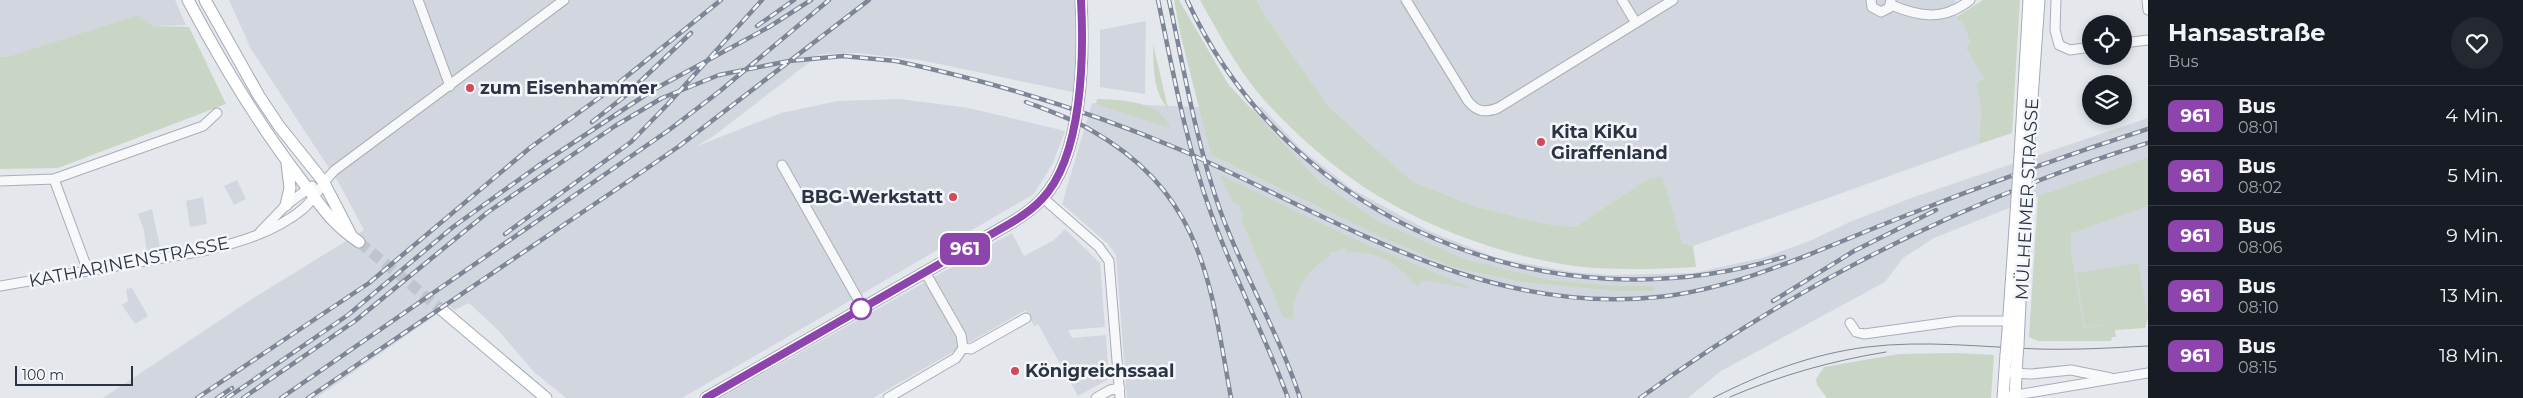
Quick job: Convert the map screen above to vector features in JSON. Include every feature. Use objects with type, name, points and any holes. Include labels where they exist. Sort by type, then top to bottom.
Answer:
[{"type":"main road","points":[[188,0],[223,67],[287,163],[311,192],[324,213],[356,239],[323,181],[284,132],[259,96],[205,0]]},
{"type":"main road","points":[[706,398],[1020,218],[1043,198],[1059,173],[1065,158],[1081,90],[1083,50],[1081,0]]},
{"type":"main road","name":"MÜLHEIMER STRASSE","points":[[2024,155],[2029,0]]},
{"type":"main road","name":"MÜLHEIMER STRASSE","points":[[2009,397],[2024,155],[2039,0]]},
{"type":"main road","points":[[286,205],[290,188],[287,163]]},
{"type":"main road","name":"MÜLHEIMER STRASSE","points":[[2012,350],[2009,321],[2021,198]]},
{"type":"main road","points":[[442,310],[546,398]]},
{"type":"street","points":[[418,0],[450,86]]},
{"type":"street","points":[[323,181],[564,0]]},
{"type":"street","points":[[1406,0],[1468,101],[1482,111],[1498,108],[1673,0]]},
{"type":"street","points":[[1622,0],[1636,23]]},
{"type":"street","points":[[1871,0],[1872,7],[1877,12],[1887,11],[1891,3],[1915,14],[1936,16],[1958,9],[1970,0]]},
{"type":"street","points":[[2056,0],[2056,38],[2059,45],[2070,50],[2082,48]]},
{"type":"street","points":[[2147,0],[2148,10]]},
{"type":"street","points":[[2132,42],[2148,40]]},
{"type":"street","points":[[0,181],[54,179],[203,126],[217,113]]},
{"type":"street","points":[[782,165],[863,308]]},
{"type":"street","points":[[54,179],[88,271]]},
{"type":"street","name":"KATHARINENSTRASSE","points":[[257,234],[286,205],[311,192],[323,181]]},
{"type":"street","name":"KATHARINENSTRASSE","points":[[0,286],[202,251],[269,230],[304,208],[311,192]]},
{"type":"street","points":[[1043,198],[1099,247],[1108,260],[1120,398]]},
{"type":"street","points":[[888,398],[956,358],[963,348],[961,335],[925,272]]},
{"type":"street","points":[[963,348],[971,349],[1026,318]]},
{"type":"street","name":"MÜLHEIMER STRASSE","points":[[1850,324],[1856,332],[1864,334],[1958,321],[2009,321]]},
{"type":"street","points":[[2064,388],[2066,370]]},
{"type":"street","points":[[2011,373],[2066,370],[2082,371],[2116,379]]},
{"type":"street","points":[[2079,386],[2082,371]]},
{"type":"street","points":[[2009,397],[2148,373]]},
{"type":"street","points":[[1096,398],[1110,390],[1120,388]]},
{"type":"shaded area","points":[[0,0],[175,0],[186,25],[152,26],[8,57],[0,56]]},
{"type":"shaded area","points":[[229,0],[1079,0],[1077,93],[920,60],[858,53],[820,54],[711,138],[695,147],[781,113],[838,101],[899,99],[969,108],[1065,131],[1053,163],[1034,194],[682,398],[566,398],[534,372],[498,330],[469,303],[455,310],[449,306],[316,398],[103,398],[255,297],[364,230],[340,185],[251,49]]},
{"type":"shaded area","points":[[1257,0],[1955,0],[1957,22],[1962,21],[1970,42],[1966,49],[1984,78],[1976,83],[1981,108],[1979,144],[1693,246],[1682,243],[1646,180],[1575,227],[1547,224],[1477,207],[1413,182],[1330,108],[1267,19]]},
{"type":"shaded area","points":[[1146,21],[1145,94],[1100,87],[1100,30]]},
{"type":"shaded area","points":[[1092,103],[1200,107],[1211,155],[1383,238],[1451,267],[1520,282],[1615,291],[1654,287],[1551,280],[1465,259],[1377,220],[1319,181],[1251,109],[1261,106],[1300,148],[1352,189],[1429,231],[1497,258],[1572,272],[1611,275],[1694,273],[1766,257],[1812,240],[1852,221],[1914,197],[2132,125],[2148,118],[2148,157],[2049,192],[1934,238],[1903,258],[1885,282],[1721,371],[1688,398],[1127,398],[1116,255],[1108,244],[1062,204]]},
{"type":"shaded area","points":[[237,180],[246,199],[234,205],[224,186]]},
{"type":"shaded area","points":[[203,197],[207,224],[190,227],[186,201]]},
{"type":"shaded area","points":[[2148,206],[2148,317],[2084,328],[2071,252],[2071,234]]},
{"type":"shaded area","points":[[152,209],[161,252],[147,254],[144,230],[138,214]]},
{"type":"shaded area","points":[[1065,229],[1100,263],[1105,327],[1068,330],[1072,338],[1106,335],[1109,379],[1078,396],[1038,324],[1034,326],[1026,310],[873,398],[720,398],[1012,233],[1024,256],[1054,240]]},
{"type":"shaded area","points":[[132,288],[148,316],[135,324],[122,305],[128,301],[126,289]]},
{"type":"green space","points":[[1174,0],[1179,0],[1228,84],[1319,181],[1377,220],[1465,259],[1551,280],[1618,286],[1654,286],[1654,291],[1615,291],[1520,282],[1451,267],[1383,238],[1211,155],[1181,37]]},
{"type":"green space","points":[[1200,0],[1257,0],[1267,19],[1330,108],[1413,182],[1477,207],[1547,224],[1575,227],[1646,180],[1662,176],[1682,243],[1693,246],[1696,267],[1607,269],[1549,262],[1505,251],[1469,239],[1404,211],[1374,194],[1346,174],[1291,128],[1265,101],[1238,65]]},
{"type":"green space","points":[[1983,0],[2020,0],[2012,133],[1979,144],[1981,108],[1976,83],[1984,78],[1966,49],[1970,42],[1962,21],[1958,22],[1956,17]]},
{"type":"green space","points":[[138,15],[152,26],[189,27],[226,104],[58,168],[0,169],[0,56],[8,57]]},
{"type":"green space","points":[[1153,44],[1168,108],[1156,86]]},
{"type":"green space","points":[[1097,99],[1139,103],[1158,112],[1170,128],[1096,104]]},
{"type":"green space","points":[[2148,157],[2148,206],[2071,234],[2071,252],[2084,328],[2122,321],[2085,327],[2076,273],[2138,263],[2148,317],[2145,328],[2115,330],[2116,337],[2112,337],[2111,341],[2038,341],[2029,337],[2038,196]]},
{"type":"green space","points":[[1220,175],[1354,239],[1474,289],[1424,280],[1418,286],[1391,262],[1370,254],[1347,252],[1346,248],[1329,253],[1330,256],[1307,275],[1295,300],[1293,320],[1283,317],[1241,219],[1243,217],[1240,206],[1233,202]]},
{"type":"green space","points":[[1957,353],[1994,355],[1991,398],[1827,398],[1817,385],[1816,379],[1824,367],[1899,354]]},
{"type":"tunnel","points":[[359,242],[442,310]]},
{"type":"tram line","points":[[1713,398],[1750,380],[1788,366],[1827,354],[1867,347],[1910,344],[2038,349],[2148,346]]},
{"type":"tram line","points":[[1730,397],[1806,370],[1886,352]]},
{"type":"railway","points":[[197,398],[369,283],[531,147],[606,93],[721,0]]},
{"type":"railway","points":[[505,234],[631,142],[762,0]]},
{"type":"railway","points":[[757,26],[794,0]]},
{"type":"railway","points":[[227,398],[348,315],[453,227],[538,166],[653,90],[769,27],[811,0]]},
{"type":"railway","points":[[281,398],[669,130],[720,91],[829,0]]},
{"type":"railway","points":[[308,398],[678,147],[869,0]]},
{"type":"railway","points":[[1158,0],[1181,108],[1202,187],[1229,260],[1288,398]]},
{"type":"railway","points":[[1169,0],[1191,106],[1220,210],[1239,257],[1282,350],[1300,398]]},
{"type":"railway","points":[[1187,0],[1233,78],[1291,145],[1360,199],[1437,239],[1520,266],[1607,279],[1696,276],[1784,257]]},
{"type":"railway","points":[[592,122],[625,96],[691,33]]},
{"type":"railway","points":[[243,398],[355,321],[488,212],[615,126],[662,98],[719,75],[789,61],[843,56],[896,61],[1005,88],[1076,110],[1181,150],[1353,231],[1411,256],[1471,277],[1531,291],[1594,299],[1658,297],[1720,285],[1750,276],[1991,183],[2148,129]]},
{"type":"railway","points":[[1026,102],[1082,125],[1127,154],[1156,182],[1178,211],[1195,244],[1207,278],[1231,398]]},
{"type":"railway","points":[[1640,398],[1759,318],[1821,282],[1884,249],[1948,218],[2013,191],[2080,165],[2148,143]]},
{"type":"railway","points":[[1773,301],[1854,251],[1936,210]]},
{"type":"railway","points":[[217,398],[232,388]]},
{"type":"bus line","name":"961","points":[[706,398],[1020,218],[1043,198],[1052,186],[1065,158],[1081,90],[1083,39],[1081,0]]},
{"type":"place","name":"zum Eisenhammer","points":[[470,88]]},
{"type":"place","name":"Kita KiKu Giraffenland","points":[[1541,142]]},
{"type":"place","name":"BBG-Werkstatt","points":[[953,197]]},
{"type":"place","name":"Königreichssaal","points":[[1015,371]]}]
